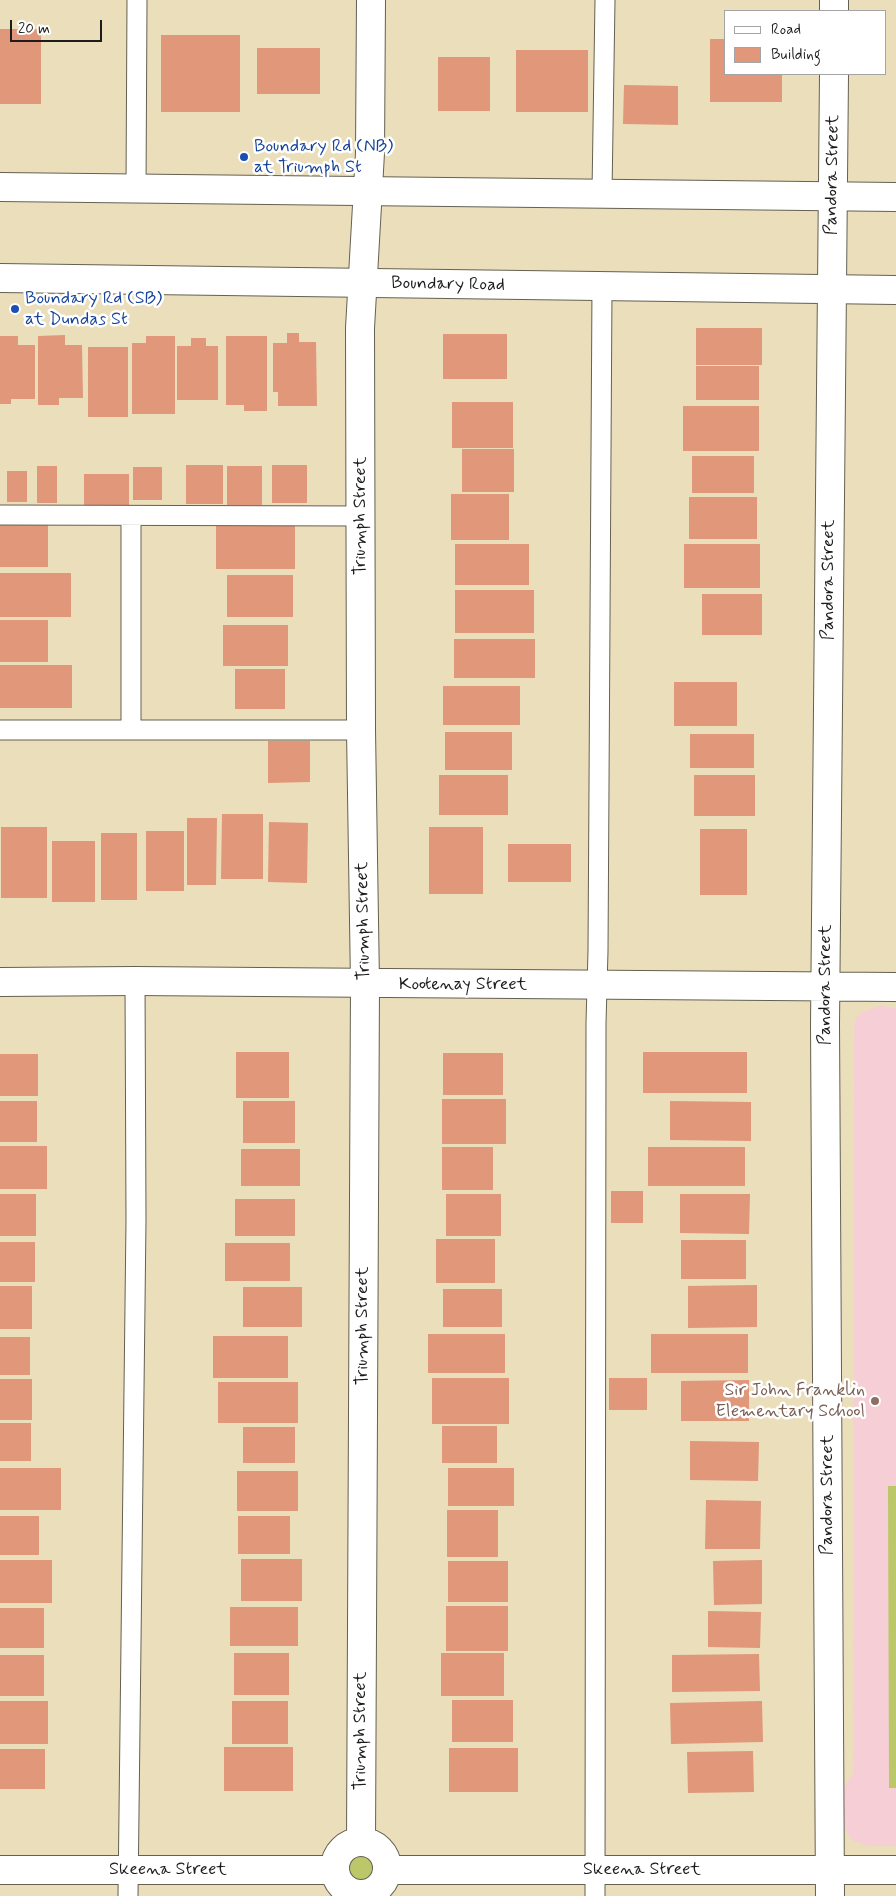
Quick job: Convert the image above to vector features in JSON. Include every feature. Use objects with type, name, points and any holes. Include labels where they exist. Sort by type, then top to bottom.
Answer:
[{"type":"street","name":"Triumph Street","points":[[361,1842],[364,984],[361,730],[362,283],[368,191],[371,0]]},
{"type":"street","name":"Pandora Street","points":[[830,1883],[826,987],[834,75]]},
{"type":"street","points":[[0,187],[602,192],[896,198]]},
{"type":"street","name":"Boundary Road","points":[[0,278],[896,290]]},
{"type":"street","name":"Kootenay Street","points":[[0,982],[135,981],[896,987]]},
{"type":"street","points":[[361,1842],[377,1847],[387,1862],[387,1870],[386,1878],[376,1890],[361,1895],[346,1890],[337,1878],[335,1870],[339,1854],[345,1848],[361,1842]]},
{"type":"street","name":"Skeena Street","points":[[0,1870],[129,1883],[335,1870]]},
{"type":"street","name":"Skeena Street","points":[[387,1870],[595,1883],[830,1883],[896,1870]]},
{"type":"lane","points":[[136,189],[137,0]]},
{"type":"lane","points":[[602,192],[604,0]]},
{"type":"lane","points":[[595,1883],[597,985],[602,287]]},
{"type":"lane","points":[[0,515],[361,516]]},
{"type":"lane","points":[[131,516],[131,730]]},
{"type":"lane","points":[[0,730],[361,730]]},
{"type":"lane","points":[[129,1883],[136,1220],[135,981]]},
{"type":"shaded area","name":"Sir John Franklin Elementary School","points":[[881,1005],[896,1009],[896,1846],[869,1846],[853,1841],[843,1823],[843,1789],[853,1773],[854,1028],[856,1018],[862,1012]]},
{"type":"green space","points":[[888,1486],[896,1486],[896,1788],[889,1788]]},
{"type":"green space","points":[[360,1851],[372,1857],[378,1869],[372,1881],[360,1887],[348,1881],[342,1869],[348,1857]]},
{"type":"building","points":[[0,29],[41,29],[41,104],[0,104]]},
{"type":"building","points":[[161,35],[240,35],[240,112],[161,112]]},
{"type":"building","points":[[710,39],[724,39],[724,75],[782,75],[782,102],[710,102]]},
{"type":"building","points":[[257,48],[320,48],[320,94],[257,94]]},
{"type":"building","points":[[516,50],[588,50],[588,112],[516,112]]},
{"type":"building","points":[[438,57],[490,57],[490,111],[438,111]]},
{"type":"building","points":[[624,85],[678,86],[678,125],[623,124]]},
{"type":"building","points":[[696,328],[762,328],[762,365],[696,365]]},
{"type":"building","points":[[287,333],[299,333],[299,342],[316,342],[317,406],[278,406],[278,392],[273,392],[273,343],[287,343]]},
{"type":"building","points":[[443,334],[507,334],[507,379],[443,379]]},
{"type":"building","points":[[65,335],[65,345],[82,345],[83,398],[59,398],[59,405],[38,405],[38,336]]},
{"type":"building","points":[[0,336],[18,336],[18,345],[35,345],[35,399],[11,399],[11,404],[0,404]]},
{"type":"building","points":[[146,336],[175,336],[175,414],[132,414],[132,343],[146,343]]},
{"type":"building","points":[[226,336],[267,336],[267,411],[244,411],[244,405],[226,405]]},
{"type":"building","points":[[191,338],[206,338],[206,346],[218,346],[218,400],[177,400],[177,346],[191,346]]},
{"type":"building","points":[[88,347],[128,347],[128,417],[88,417]]},
{"type":"building","points":[[696,366],[759,366],[759,400],[696,400]]},
{"type":"building","points":[[452,402],[513,402],[513,448],[452,448]]},
{"type":"building","points":[[683,406],[759,406],[759,451],[683,451]]},
{"type":"building","points":[[462,449],[514,449],[514,492],[462,492]]},
{"type":"building","points":[[692,456],[754,456],[754,493],[692,493]]},
{"type":"building","points":[[186,465],[223,465],[223,504],[186,504]]},
{"type":"building","points":[[272,465],[307,465],[307,503],[272,503]]},
{"type":"building","points":[[37,466],[57,466],[57,503],[37,503]]},
{"type":"building","points":[[227,466],[262,466],[262,505],[227,505]]},
{"type":"building","points":[[133,467],[162,467],[162,500],[133,500]]},
{"type":"building","points":[[7,471],[27,471],[27,502],[7,502]]},
{"type":"building","points":[[84,474],[129,474],[129,507],[84,507]]},
{"type":"building","points":[[451,494],[509,494],[509,540],[451,540]]},
{"type":"building","points":[[689,497],[757,497],[757,539],[689,539]]},
{"type":"building","points":[[0,523],[48,523],[48,567],[0,567]]},
{"type":"building","points":[[216,524],[295,524],[295,569],[216,569]]},
{"type":"building","points":[[455,544],[529,544],[529,585],[455,585]]},
{"type":"building","points":[[684,544],[760,544],[760,588],[684,588]]},
{"type":"building","points":[[0,573],[71,573],[71,617],[0,617]]},
{"type":"building","points":[[227,575],[293,575],[293,617],[227,617]]},
{"type":"building","points":[[455,590],[534,590],[534,633],[455,633]]},
{"type":"building","points":[[702,594],[762,594],[762,635],[702,635]]},
{"type":"building","points":[[0,620],[48,620],[48,662],[0,662]]},
{"type":"building","points":[[223,625],[288,625],[288,666],[223,666]]},
{"type":"building","points":[[454,639],[535,639],[535,678],[454,678]]},
{"type":"building","points":[[0,665],[72,665],[72,708],[0,708]]},
{"type":"building","points":[[235,669],[285,669],[285,709],[235,709]]},
{"type":"building","points":[[674,682],[737,682],[737,726],[674,726]]},
{"type":"building","points":[[443,686],[520,686],[520,725],[443,725]]},
{"type":"building","points":[[445,732],[512,732],[512,770],[445,770]]},
{"type":"building","points":[[690,734],[754,734],[754,768],[690,768]]},
{"type":"building","points":[[268,741],[310,741],[310,782],[268,783]]},
{"type":"building","points":[[439,775],[508,775],[508,815],[439,815]]},
{"type":"building","points":[[694,775],[755,775],[755,816],[694,816]]},
{"type":"building","points":[[222,814],[263,814],[263,879],[221,879]]},
{"type":"building","points":[[187,818],[217,818],[216,885],[187,885]]},
{"type":"building","points":[[269,822],[308,823],[307,883],[268,882]]},
{"type":"building","points":[[1,827],[47,827],[47,898],[1,898]]},
{"type":"building","points":[[429,827],[483,827],[483,894],[429,894]]},
{"type":"building","points":[[700,829],[747,829],[747,895],[700,895]]},
{"type":"building","points":[[146,831],[184,831],[184,891],[146,891]]},
{"type":"building","points":[[101,833],[137,833],[137,900],[101,900]]},
{"type":"building","points":[[52,841],[95,841],[95,902],[52,902]]},
{"type":"building","points":[[508,844],[571,844],[571,882],[508,882]]},
{"type":"building","points":[[236,1052],[289,1052],[289,1098],[236,1098]]},
{"type":"building","points":[[643,1052],[747,1052],[747,1093],[643,1093]]},
{"type":"building","points":[[443,1053],[503,1053],[503,1095],[443,1095]]},
{"type":"building","points":[[0,1054],[38,1054],[38,1096],[0,1096]]},
{"type":"building","points":[[442,1099],[506,1099],[506,1144],[442,1144]]},
{"type":"building","points":[[0,1101],[37,1101],[37,1142],[0,1142]]},
{"type":"building","points":[[243,1101],[295,1101],[295,1143],[243,1143]]},
{"type":"building","points":[[670,1101],[751,1102],[751,1141],[670,1140]]},
{"type":"building","points":[[0,1146],[47,1146],[47,1189],[0,1189]]},
{"type":"building","points":[[442,1147],[493,1147],[493,1190],[442,1190]]},
{"type":"building","points":[[648,1147],[745,1147],[745,1186],[648,1186]]},
{"type":"building","points":[[241,1149],[300,1149],[300,1186],[241,1186]]},
{"type":"building","points":[[611,1191],[643,1191],[643,1223],[611,1223]]},
{"type":"building","points":[[0,1194],[36,1194],[36,1236],[0,1236]]},
{"type":"building","points":[[446,1194],[501,1194],[501,1236],[446,1236]]},
{"type":"building","points":[[680,1194],[750,1194],[749,1234],[680,1233]]},
{"type":"building","points":[[235,1199],[295,1199],[295,1236],[235,1236]]},
{"type":"building","points":[[436,1239],[495,1239],[495,1283],[436,1283]]},
{"type":"building","points":[[681,1240],[746,1240],[746,1279],[681,1279]]},
{"type":"building","points":[[0,1242],[35,1242],[35,1282],[0,1282]]},
{"type":"building","points":[[225,1243],[290,1243],[290,1281],[225,1281]]},
{"type":"building","points":[[757,1285],[757,1327],[688,1328],[688,1286]]},
{"type":"building","points":[[0,1286],[32,1286],[32,1329],[0,1329]]},
{"type":"building","points":[[243,1287],[302,1287],[302,1327],[243,1327]]},
{"type":"building","points":[[443,1289],[502,1289],[502,1327],[443,1327]]},
{"type":"building","points":[[428,1334],[505,1334],[505,1373],[428,1373]]},
{"type":"building","points":[[651,1334],[748,1334],[748,1373],[651,1373]]},
{"type":"building","points":[[213,1336],[288,1336],[288,1378],[213,1378]]},
{"type":"building","points":[[0,1337],[30,1337],[30,1375],[0,1375]]},
{"type":"building","points":[[432,1378],[509,1378],[509,1424],[432,1424]]},
{"type":"building","points":[[609,1378],[647,1378],[647,1410],[609,1410]]},
{"type":"building","points":[[0,1379],[32,1379],[32,1420],[0,1420]]},
{"type":"building","points":[[749,1380],[749,1421],[681,1421],[681,1381]]},
{"type":"building","points":[[218,1382],[298,1382],[298,1423],[218,1423]]},
{"type":"building","points":[[0,1423],[31,1423],[31,1461],[0,1461]]},
{"type":"building","points":[[442,1426],[497,1426],[497,1463],[442,1463]]},
{"type":"building","points":[[243,1427],[295,1427],[295,1463],[243,1463]]},
{"type":"building","points":[[690,1441],[759,1442],[758,1481],[690,1480]]},
{"type":"building","points":[[0,1468],[61,1468],[61,1510],[0,1510]]},
{"type":"building","points":[[448,1468],[514,1468],[514,1506],[448,1506]]},
{"type":"building","points":[[237,1471],[298,1471],[298,1511],[237,1511]]},
{"type":"building","points":[[706,1500],[761,1501],[760,1549],[705,1549]]},
{"type":"building","points":[[447,1510],[498,1510],[498,1557],[447,1557]]},
{"type":"building","points":[[0,1516],[39,1516],[39,1555],[0,1555]]},
{"type":"building","points":[[238,1516],[290,1516],[290,1554],[238,1554]]},
{"type":"building","points":[[241,1559],[302,1559],[302,1601],[241,1601]]},
{"type":"building","points":[[0,1560],[52,1560],[52,1603],[0,1603]]},
{"type":"building","points":[[762,1560],[762,1604],[714,1605],[713,1561]]},
{"type":"building","points":[[448,1561],[508,1561],[508,1602],[448,1602]]},
{"type":"building","points":[[446,1606],[508,1606],[508,1651],[446,1651]]},
{"type":"building","points":[[230,1607],[298,1607],[298,1646],[230,1646]]},
{"type":"building","points":[[0,1608],[44,1608],[44,1648],[0,1648]]},
{"type":"building","points":[[708,1611],[761,1612],[760,1648],[708,1647]]},
{"type":"building","points":[[234,1653],[289,1653],[289,1695],[234,1695]]},
{"type":"building","points":[[441,1653],[504,1653],[504,1696],[441,1696]]},
{"type":"building","points":[[759,1654],[760,1691],[672,1692],[672,1655]]},
{"type":"building","points":[[0,1655],[44,1655],[44,1696],[0,1696]]},
{"type":"building","points":[[452,1700],[513,1700],[513,1742],[452,1742]]},
{"type":"building","points":[[0,1701],[48,1701],[48,1744],[0,1744]]},
{"type":"building","points":[[232,1701],[288,1701],[288,1744],[232,1744]]},
{"type":"building","points":[[762,1701],[763,1742],[671,1744],[670,1703]]},
{"type":"building","points":[[224,1747],[293,1747],[293,1791],[224,1791]]},
{"type":"building","points":[[449,1748],[518,1748],[518,1792],[449,1792]]},
{"type":"building","points":[[0,1749],[45,1749],[45,1789],[0,1789]]},
{"type":"building","points":[[753,1751],[754,1792],[688,1793],[687,1752]]},
{"type":"place","name":"Boundary Rd (NB) at Triumph St","points":[[244,157]]},
{"type":"place","name":"Boundary Rd (SB) at Dundas St","points":[[15,309]]},
{"type":"place","name":"Sir John Franklin Elementary School","points":[[875,1401]]}]
